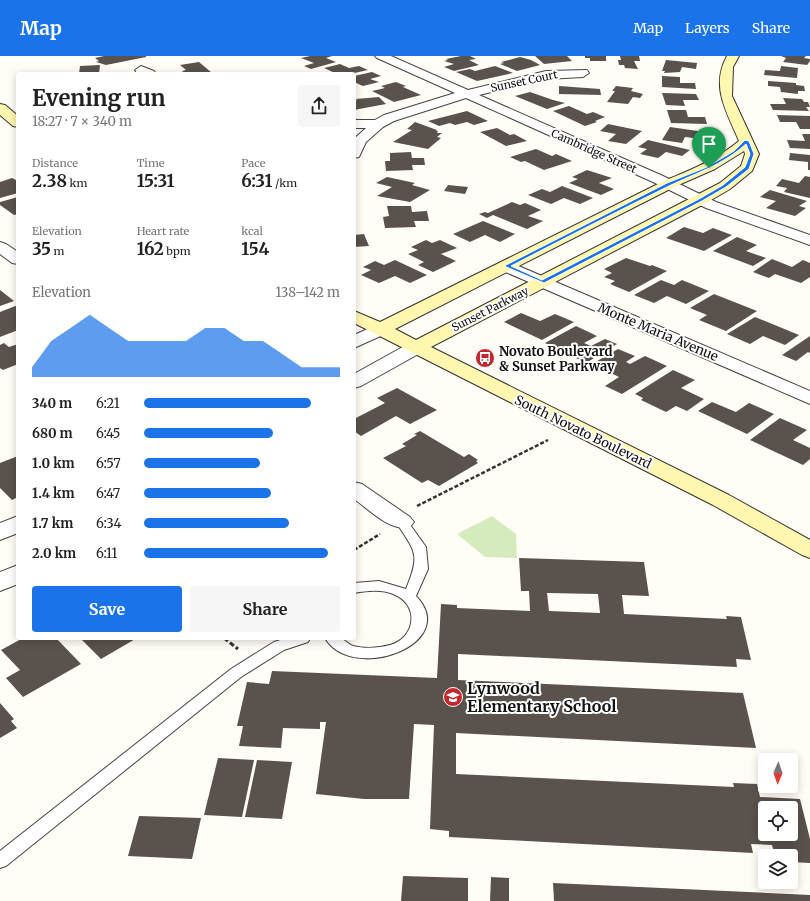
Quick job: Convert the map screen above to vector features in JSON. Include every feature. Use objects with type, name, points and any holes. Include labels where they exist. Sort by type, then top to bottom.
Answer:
[{"type":"main road","name":"Sunset Parkway","points":[[415,348],[701,200],[725,186],[747,168],[752,154],[726,96],[727,67],[733,56]]},
{"type":"main road","points":[[0,108],[16,121]]},
{"type":"main road","points":[[379,330],[669,184],[709,168],[735,152],[747,141]]},
{"type":"main road","name":"South Novato Boulevard","points":[[356,317],[379,330],[721,500],[810,550]]},
{"type":"street","name":"Cambridge Street","points":[[381,56],[669,184],[701,200],[810,240]]},
{"type":"street","name":"Sunset Court","points":[[378,124],[389,118],[466,94],[546,75],[583,73]]},
{"type":"street","points":[[356,124],[378,124]]},
{"type":"street","points":[[356,149],[360,140],[378,124]]},
{"type":"street","points":[[0,247],[16,258]]},
{"type":"street","name":"Monte Maria Avenue","points":[[507,266],[810,398]]},
{"type":"street","points":[[356,341],[379,330]]},
{"type":"street","name":"Sunset Parkway","points":[[356,381],[415,348]]},
{"type":"street","points":[[356,491],[400,520]]},
{"type":"street","points":[[0,533],[16,524]]},
{"type":"street","points":[[0,583],[16,574]]},
{"type":"lane","points":[[400,520],[420,547],[421,570],[409,596]]},
{"type":"lane","points":[[335,640],[347,649],[363,653],[381,653],[397,648],[410,640],[418,629],[421,618],[417,606],[409,596],[384,586],[356,588]]},
{"type":"lane","points":[[0,861],[236,673],[279,646],[297,640]]},
{"type":"path","points":[[356,549],[400,520],[548,440]]},
{"type":"green space","points":[[492,516],[516,534],[517,558],[485,557],[457,534]]},
{"type":"building","points":[[104,56],[146,57],[106,65],[96,62],[99,61],[95,58]]},
{"type":"building","points":[[310,56],[332,56],[326,58],[336,62],[311,69],[304,66],[314,63],[301,58]]},
{"type":"building","points":[[470,56],[476,59],[469,60],[479,65],[454,71],[444,67],[454,64],[444,61],[448,60],[446,59]]},
{"type":"building","points":[[535,56],[567,56],[572,61],[544,64]]},
{"type":"building","points":[[585,56],[606,56],[606,61],[590,61],[590,58],[585,58]]},
{"type":"building","points":[[620,56],[639,56],[640,61],[634,61],[638,69],[625,68],[624,65],[619,65],[618,60],[621,60]]},
{"type":"building","points":[[781,56],[806,56],[804,58],[810,59],[810,61],[807,65],[783,62],[786,58]]},
{"type":"building","points":[[520,57],[531,60],[540,65],[517,71],[500,64],[504,63],[501,62]]},
{"type":"building","points":[[666,60],[697,63],[696,69],[682,67],[680,72],[664,73],[665,71],[662,71]]},
{"type":"building","points":[[199,62],[211,72],[183,72],[182,71],[186,70],[180,65]]},
{"type":"building","points":[[340,64],[349,68],[359,66],[368,70],[356,73],[333,72],[324,68]]},
{"type":"building","points":[[100,65],[99,72],[79,72],[80,66]]},
{"type":"building","points":[[495,66],[513,73],[477,81],[456,72],[470,69],[475,71]]},
{"type":"building","points":[[781,66],[798,68],[797,78],[764,75],[765,70],[780,71]]},
{"type":"building","points":[[372,72],[381,76],[370,79],[379,82],[363,86],[356,83],[356,76]]},
{"type":"building","points":[[662,76],[680,77],[680,83],[695,83],[696,89],[662,87]]},
{"type":"building","points":[[768,81],[796,83],[796,85],[804,86],[805,91],[798,91],[798,94],[781,92],[780,87],[768,86]]},
{"type":"building","points":[[396,82],[406,86],[403,87],[421,95],[394,102],[372,91],[385,88],[381,86]]},
{"type":"building","points":[[559,86],[600,89],[601,95],[559,94]]},
{"type":"building","points":[[616,86],[633,88],[631,91],[643,94],[640,98],[633,97],[628,104],[607,102],[615,91],[612,91]]},
{"type":"building","points":[[530,92],[565,103],[547,109],[515,96]]},
{"type":"building","points":[[662,93],[696,94],[699,100],[683,100],[685,106],[666,105]]},
{"type":"building","points":[[379,97],[386,104],[356,110],[356,99]]},
{"type":"building","points":[[783,98],[802,99],[804,102],[808,102],[810,107],[806,107],[809,111],[773,110],[770,104],[786,104]]},
{"type":"building","points":[[569,106],[587,114],[593,112],[605,117],[595,121],[597,122],[585,126],[553,111]]},
{"type":"building","points":[[667,110],[686,110],[688,117],[705,117],[707,124],[671,123]]},
{"type":"building","points":[[467,111],[488,121],[474,125],[467,122],[455,125],[450,123],[439,126],[428,121]]},
{"type":"building","points":[[777,115],[810,116],[810,129],[800,129],[796,122],[780,122]]},
{"type":"building","points":[[415,122],[437,130],[437,133],[442,133],[437,137],[441,138],[428,149],[393,142],[412,130],[407,129]]},
{"type":"building","points":[[608,124],[642,131],[626,144],[608,141],[616,134],[600,131]]},
{"type":"building","points":[[670,127],[705,132],[702,139],[685,137],[682,143],[662,140]]},
{"type":"building","points":[[497,128],[510,135],[514,134],[527,141],[506,146],[480,132]]},
{"type":"building","points":[[802,134],[810,134],[810,149],[790,148],[787,140],[805,141]]},
{"type":"building","points":[[648,140],[690,150],[682,156],[666,152],[658,158],[640,154],[647,149],[638,147]]},
{"type":"building","points":[[536,149],[552,156],[556,154],[572,161],[544,170],[525,161],[521,162],[510,157]]},
{"type":"building","points":[[411,152],[412,158],[424,158],[425,165],[412,165],[413,170],[386,171],[385,161],[390,161],[390,153]]},
{"type":"building","points":[[790,153],[810,155],[810,170],[808,170],[808,162],[789,160]]},
{"type":"building","points":[[587,170],[612,178],[599,183],[614,189],[601,195],[569,183],[578,179],[572,177]]},
{"type":"building","points":[[805,176],[810,177],[810,198],[784,192],[787,188],[776,186],[782,179],[799,183]]},
{"type":"building","points":[[387,177],[415,183],[412,185],[430,190],[410,202],[377,196],[392,187],[376,183]]},
{"type":"building","points":[[12,178],[16,180],[16,194],[0,198],[0,182]]},
{"type":"building","points":[[448,185],[468,187],[465,194],[444,191]]},
{"type":"building","points":[[562,186],[593,198],[580,204],[564,198],[551,204],[528,195],[542,189],[550,192]]},
{"type":"building","points":[[770,190],[807,201],[799,206],[806,208],[795,216],[766,208],[776,201],[760,197]]},
{"type":"building","points":[[16,198],[16,214],[14,215],[0,205],[0,202]]},
{"type":"building","points":[[512,202],[520,205],[525,203],[541,210],[528,216],[543,221],[527,229],[493,215],[487,218],[479,214],[485,212],[488,213]]},
{"type":"building","points":[[387,206],[411,206],[412,212],[427,211],[429,221],[414,221],[416,227],[385,228],[383,217],[389,216]]},
{"type":"building","points":[[483,221],[515,234],[500,242],[485,235],[470,242],[453,234]]},
{"type":"building","points":[[684,227],[703,233],[713,228],[732,235],[704,251],[666,238]]},
{"type":"building","points":[[364,234],[369,246],[356,247],[356,235]]},
{"type":"building","points":[[737,237],[757,245],[746,251],[766,258],[753,266],[713,251]]},
{"type":"building","points":[[426,240],[432,243],[440,240],[457,248],[441,254],[456,261],[433,272],[418,265],[424,262],[408,254],[418,250],[411,247]]},
{"type":"building","points":[[626,258],[667,271],[629,292],[610,284],[615,281],[604,277],[612,273],[604,269]]},
{"type":"building","points":[[772,259],[792,267],[803,260],[810,263],[810,277],[801,283],[775,274],[769,278],[753,272]]},
{"type":"building","points":[[395,260],[427,275],[410,283],[395,276],[379,283],[361,275],[371,270],[363,267],[375,261],[384,265]]},
{"type":"building","points":[[661,280],[674,285],[682,280],[709,291],[686,304],[667,296],[654,303],[634,295]]},
{"type":"building","points":[[0,290],[14,301],[0,306]]},
{"type":"building","points":[[714,294],[757,311],[726,331],[699,320],[707,315],[690,308]]},
{"type":"building","points":[[16,306],[16,331],[0,337],[0,312]]},
{"type":"building","points":[[521,313],[540,321],[555,314],[574,322],[542,340],[504,322]]},
{"type":"building","points":[[755,317],[799,335],[785,345],[763,336],[750,344],[727,334]]},
{"type":"building","points":[[576,326],[597,336],[584,343],[591,346],[605,339],[617,344],[586,363],[545,343]]},
{"type":"building","points":[[810,336],[810,353],[808,352],[796,361],[782,355]]},
{"type":"building","points":[[4,343],[9,347],[16,345],[16,365],[3,370],[0,368],[0,345]]},
{"type":"building","points":[[618,349],[635,356],[626,362],[630,364],[645,356],[667,366],[622,394],[605,386],[619,377],[592,364]]},
{"type":"building","points":[[673,370],[695,380],[681,388],[704,399],[687,411],[676,406],[666,412],[641,400],[643,398],[635,394]]},
{"type":"building","points":[[397,388],[437,410],[410,424],[396,416],[361,436],[356,432],[356,418],[385,403],[377,398]]},
{"type":"building","points":[[712,402],[736,412],[749,403],[774,414],[747,434],[698,411]]},
{"type":"building","points":[[780,418],[807,430],[793,440],[810,448],[810,459],[803,465],[750,440]]},
{"type":"building","points":[[420,431],[464,457],[469,454],[478,460],[476,461],[478,463],[439,486],[428,480],[422,483],[383,458],[406,446],[402,444],[417,435],[414,434]]},
{"type":"building","points":[[16,457],[16,498],[12,500],[0,488],[0,463]]},
{"type":"building","points":[[519,558],[644,562],[649,596],[622,595],[624,614],[727,619],[726,616],[741,617],[751,660],[736,659],[737,667],[458,654],[458,680],[743,693],[756,748],[456,733],[456,774],[734,787],[733,783],[757,784],[760,797],[800,799],[810,839],[810,863],[798,862],[798,849],[773,849],[772,845],[751,844],[753,853],[449,837],[449,831],[430,829],[434,725],[414,724],[409,799],[364,799],[316,794],[326,722],[320,722],[320,729],[283,728],[281,748],[239,746],[243,726],[237,726],[247,682],[269,684],[272,671],[437,678],[441,604],[457,605],[457,608],[530,611],[529,591],[521,591]],"holes":[[[547,593],[598,594],[600,613],[549,611]]]},
{"type":"building","points":[[19,640],[58,640],[81,664],[23,697],[6,678],[20,670],[1,650]]},
{"type":"building","points":[[82,640],[134,640],[101,659]]},
{"type":"building","points":[[0,703],[14,719],[11,721],[17,728],[0,738]]},
{"type":"building","points":[[218,758],[254,760],[242,817],[204,815]]},
{"type":"building","points":[[257,760],[292,762],[282,819],[245,817]]},
{"type":"building","points":[[139,816],[201,818],[192,859],[128,856]]},
{"type":"building","points":[[403,876],[468,878],[468,901],[401,901]]},
{"type":"building","points":[[491,877],[509,878],[509,901],[490,901]]},
{"type":"building","points":[[553,883],[810,895],[810,901],[554,901]]},
{"type":"place","name":"Novato Boulevard & Sunset Parkway","points":[[485,358]]},
{"type":"place","name":"Lynwood Elementary School","points":[[453,697]]},
{"type":"route","points":[[747,141],[752,154],[747,168],[725,186],[701,200],[542,282],[507,266],[669,184],[709,168],[735,152],[747,141]]}]
